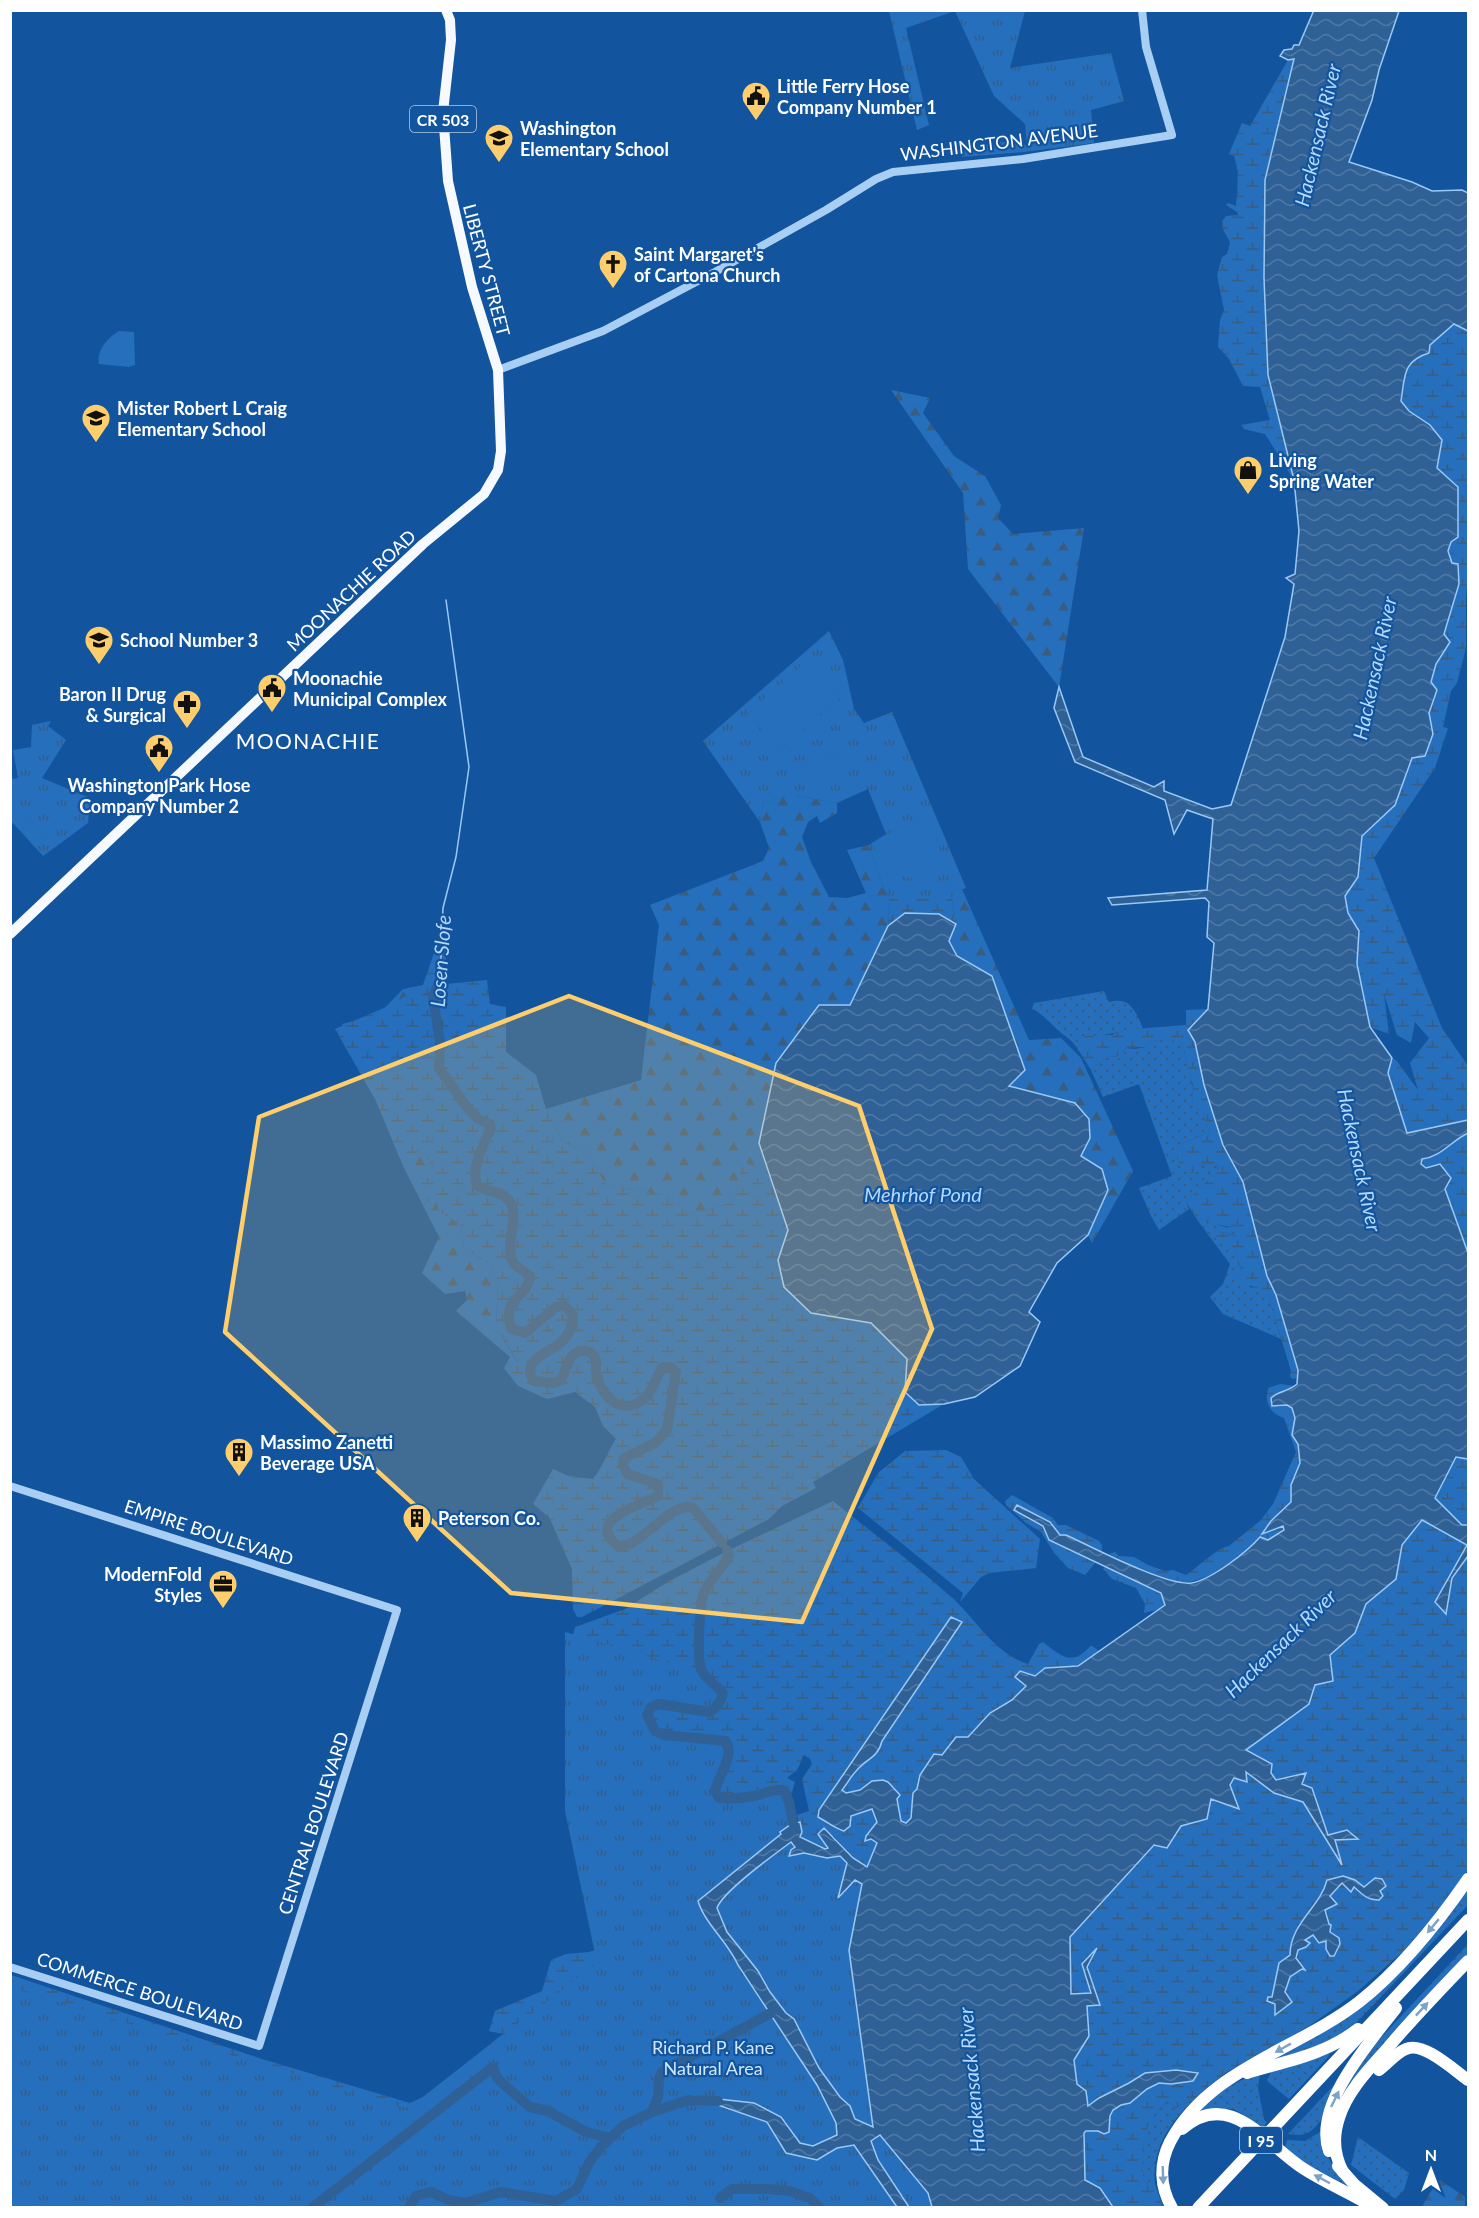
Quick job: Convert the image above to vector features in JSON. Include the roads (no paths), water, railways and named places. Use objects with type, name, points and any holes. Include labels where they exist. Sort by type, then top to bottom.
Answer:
[{"type":"highway","points":[[1173,2208],[1165,2192],[1162,2176],[1164,2156],[1176,2130],[1188,2114],[1236,2075],[1329,2022],[1362,2000],[1421,1941],[1468,1879]]},
{"type":"highway","name":"I 95","points":[[1208,2208],[1468,1920]]},
{"type":"highway","name":"I 95","points":[[1198,2208],[1466,1934]]},
{"type":"highway","points":[[1343,2172],[1337,2157],[1335,2138],[1338,2120],[1346,2103],[1364,2076],[1393,2041],[1468,1961]]},
{"type":"highway","points":[[1219,2087],[1245,2074],[1304,2058],[1332,2046],[1358,2030],[1382,2005],[1408,1984]]},
{"type":"highway","points":[[1383,2208],[1343,2172],[1328,2147],[1326,2128],[1328,2115],[1355,2063],[1396,2008]]},
{"type":"highway","points":[[1346,2103],[1401,2045],[1411,2038]]},
{"type":"highway","points":[[1379,2070],[1402,2051],[1416,2047],[1427,2051],[1468,2080]]},
{"type":"highway","points":[[1171,2141],[1183,2128],[1196,2119],[1215,2114],[1232,2116],[1251,2126],[1303,2168],[1374,2208]]},
{"type":"main road","name":"LIBERTY STREET","points":[[446,10],[450,20],[451,40],[443,112],[448,181],[472,287],[498,370],[501,451],[498,470],[484,494],[453,519]]},
{"type":"main road","name":"MOONACHIE ROAD","points":[[10,934],[423,544],[453,519]]},
{"type":"street","name":"WASHINGTON AVENUE","points":[[498,370],[603,331],[715,272],[892,172],[1023,159],[1172,135],[1146,47],[1142,10]]},
{"type":"street","name":"EMPIRE BOULEVARD","points":[[10,1486],[397,1610]]},
{"type":"street","name":"CENTRAL BOULEVARD","points":[[259,2046],[397,1610]]},
{"type":"street","name":"COMMERCE BOULEVARD","points":[[10,1967],[259,2046]]},
{"type":"water","name":"Hackensack River","points":[[1314,10],[1399,11],[1379,70],[1372,100],[1349,162],[1412,182],[1432,191],[1462,190],[1468,193],[1468,331],[1454,324],[1430,345],[1429,353],[1420,356],[1409,365],[1404,377],[1401,401],[1409,411],[1430,425],[1442,440],[1437,468],[1458,487],[1458,537],[1451,542],[1448,551],[1452,563],[1458,564],[1459,584],[1444,634],[1450,642],[1436,664],[1431,682],[1437,690],[1429,713],[1433,734],[1425,756],[1412,758],[1395,805],[1362,836],[1358,877],[1345,896],[1348,913],[1359,931],[1357,964],[1370,1027],[1392,1058],[1388,1073],[1407,1133],[1468,1120],[1468,1133],[1435,1155],[1422,1159],[1421,1164],[1426,1168],[1440,1164],[1451,1178],[1445,1189],[1468,1253],[1468,1459],[1456,1457],[1435,1498],[1462,1525],[1468,1525],[1468,1556],[1452,1578],[1446,1614],[1435,1602],[1467,1545],[1422,1520],[1402,1545],[1396,1579],[1366,1604],[1355,1633],[1330,1655],[1333,1681],[1315,1685],[1309,1704],[1246,1750],[1272,1764],[1271,1773],[1276,1780],[1306,1773],[1302,1784],[1312,1788],[1328,1835],[1347,1830],[1358,1839],[1335,1840],[1342,1865],[1303,1802],[1274,1793],[1246,1772],[1247,1782],[1234,1778],[1230,1785],[1239,1809],[1211,1799],[1207,1819],[1181,1826],[1167,1848],[1154,1845],[1070,1937],[1071,1994],[1091,1993],[1082,1964],[1097,1948],[1087,1967],[1100,2005],[1087,2006],[1089,2036],[1074,2060],[1077,2084],[1086,2091],[1088,2106],[1145,2073],[1176,2070],[1198,2073],[1193,2081],[1159,2083],[1147,2089],[1130,2103],[1113,2110],[1110,2116],[1109,2132],[1104,2134],[1098,2131],[1086,2131],[1084,2133],[1085,2180],[1100,2188],[1113,2207],[932,2207],[928,2193],[880,2135],[871,2141],[878,2160],[909,2207],[897,2207],[854,2145],[837,2148],[817,2160],[786,2153],[767,2122],[692,2096],[754,2103],[781,2117],[800,2143],[813,2146],[837,2135],[836,2123],[817,2085],[706,1917],[698,1901],[793,1823],[800,1822],[802,1832],[800,1837],[825,1849],[828,1848],[818,1834],[824,1828],[853,1858],[867,1867],[877,1843],[871,1839],[865,1841],[866,1836],[877,1822],[872,1809],[851,1816],[850,1826],[844,1831],[818,1817],[819,1810],[951,1617],[962,1622],[882,1741],[878,1751],[860,1766],[842,1790],[846,1793],[860,1790],[872,1781],[888,1782],[900,1795],[897,1799],[901,1821],[906,1823],[911,1818],[913,1793],[917,1789],[920,1775],[934,1754],[942,1755],[956,1737],[968,1737],[990,1713],[1012,1700],[1026,1686],[1015,1677],[1020,1671],[1035,1676],[1045,1668],[1078,1666],[1165,1605],[1161,1593],[1049,1540],[1043,1526],[1014,1510],[1017,1505],[1050,1522],[1060,1535],[1066,1535],[1147,1572],[1191,1583],[1208,1577],[1228,1564],[1260,1537],[1268,1540],[1284,1530],[1283,1526],[1262,1534],[1271,1521],[1291,1502],[1291,1485],[1300,1463],[1298,1444],[1292,1435],[1295,1418],[1292,1408],[1287,1405],[1272,1406],[1271,1398],[1297,1384],[1298,1370],[1276,1295],[1267,1276],[1243,1182],[1223,1145],[1204,1085],[1195,1042],[1188,1030],[1208,1009],[1214,943],[1207,937],[1209,902],[1205,898],[1112,905],[1108,898],[1207,890],[1213,819],[1187,810],[1174,834],[1165,800],[1075,762],[1054,708],[1059,687],[1083,757],[1154,787],[1164,781],[1164,791],[1212,809],[1231,805],[1285,637],[1294,584],[1286,578],[1295,574],[1299,531],[1294,480],[1268,375],[1264,278],[1265,180],[1294,59],[1288,60],[1280,56],[1284,50],[1299,45]],"holes":[[[791,1842],[795,1847],[789,1856],[804,1853],[827,1858],[840,1856],[847,1863],[838,1898],[855,1880],[862,1884],[849,1950],[873,2127],[855,2119],[850,2106],[840,2097],[819,2068],[794,2019],[786,2013],[758,1971],[727,1932],[717,1908],[729,1892],[762,1864]]]},
{"type":"water","name":"Mehrhof Pond","points":[[905,913],[939,914],[956,924],[949,941],[957,956],[992,976],[1025,1070],[1009,1086],[1075,1103],[1089,1119],[1090,1138],[1081,1156],[1102,1169],[1108,1190],[1088,1235],[1057,1263],[1029,1312],[1040,1322],[1020,1366],[975,1397],[944,1404],[919,1405],[905,1392],[907,1359],[871,1323],[811,1313],[784,1287],[778,1260],[788,1230],[759,1143],[776,1063],[819,1005],[850,1005],[888,926]]},
{"type":"water","points":[[1343,1876],[1355,1880],[1364,1887],[1375,1878],[1382,1879],[1386,1886],[1380,1891],[1383,1896],[1379,1900],[1371,1899],[1365,1897],[1354,1887],[1351,1892],[1342,1883],[1330,1896],[1337,1904],[1325,1910],[1331,1925],[1330,1932],[1339,1938],[1340,1944],[1334,1956],[1330,1956],[1326,1949],[1326,1941],[1319,1943],[1313,1935],[1305,1940],[1310,1943],[1298,1950],[1296,1958],[1305,1970],[1302,1969],[1290,1977],[1285,1992],[1292,2002],[1275,2015],[1275,2004],[1267,2001],[1268,1997],[1272,1997],[1279,1963],[1290,1955],[1295,1934],[1318,1899],[1327,1880]]},
{"type":"waterway","name":"Losen Slofe","points":[[440,980],[443,908],[456,857],[469,767],[446,600]]},
{"type":"waterway","name":"Losen Slofe","points":[[440,980],[433,997],[440,1041],[439,1068],[466,1106],[478,1119],[490,1124],[491,1128],[477,1163],[477,1186],[504,1196],[511,1204],[513,1220],[510,1246],[513,1262],[530,1277],[528,1285],[512,1303],[509,1318],[511,1329],[525,1333],[556,1307],[564,1305],[573,1315],[571,1327],[565,1338],[537,1359],[530,1368],[534,1381],[554,1383],[560,1381],[572,1356],[581,1351],[587,1351],[596,1360],[596,1371],[602,1390],[614,1402],[630,1406],[647,1396],[663,1367],[671,1367],[676,1372],[667,1430],[655,1443],[624,1458],[623,1464],[627,1474],[658,1484],[658,1496],[618,1515],[607,1528],[609,1537],[618,1546],[630,1544],[670,1514],[686,1507],[693,1508],[722,1543]]},
{"type":"waterway","name":"Losen Slofe","points":[[727,1550],[729,1555],[727,1560],[705,1590],[699,1629],[701,1669],[723,1693],[720,1702],[709,1712],[659,1704],[651,1707],[647,1715],[655,1731],[664,1735],[726,1741],[727,1759],[715,1791],[719,1798],[745,1797],[773,1790],[784,1790],[793,1823]]},
{"type":"waterway","points":[[652,2112],[658,2097],[659,2078],[662,2072],[771,2013]]},
{"type":"waterway","points":[[312,2208],[493,2067],[502,2083],[530,2107],[548,2111],[586,2132],[610,2138]]},
{"type":"waterway","points":[[409,2208],[416,2196],[431,2192],[449,2200],[466,2203],[500,2192],[556,2201],[577,2189],[590,2161],[623,2126],[652,2112],[689,2100],[718,2101]]},
{"type":"waterway","points":[[720,2198],[732,2189],[789,2191],[810,2198],[820,2208]]},
{"type":"place","name":"Little Ferry Hose Company Number 1","points":[[756,122]]},
{"type":"place","name":"Washington Elementary School","points":[[499,164]]},
{"type":"place","name":"Saint Margaret's of Cartona Church","points":[[613,290]]},
{"type":"place","name":"Mister Robert L Craig Elementary School","points":[[96,444]]},
{"type":"place","name":"Living Spring Water","points":[[1248,496]]},
{"type":"place","name":"School Number 3","points":[[99,666]]},
{"type":"place","name":"Moonachie Municipal Complex","points":[[272,714]]},
{"type":"place","name":"Baron II Drug & Surgical","points":[[187,730]]},
{"type":"place","name":"Washington Park Hose Company Number 2","points":[[159,774]]},
{"type":"place","name":"Massimo Zanetti Beverage USA","points":[[239,1478]]},
{"type":"place","name":"Peterson Co.","points":[[417,1544]]},
{"type":"place","name":"ModernFold Styles","points":[[223,1610]]},
{"type":"district","name":"MOONACHIE","points":[[308,740]]},
{"type":"park label","name":"Richard P. Kane Natural Area","points":[[713,2057]]}]
